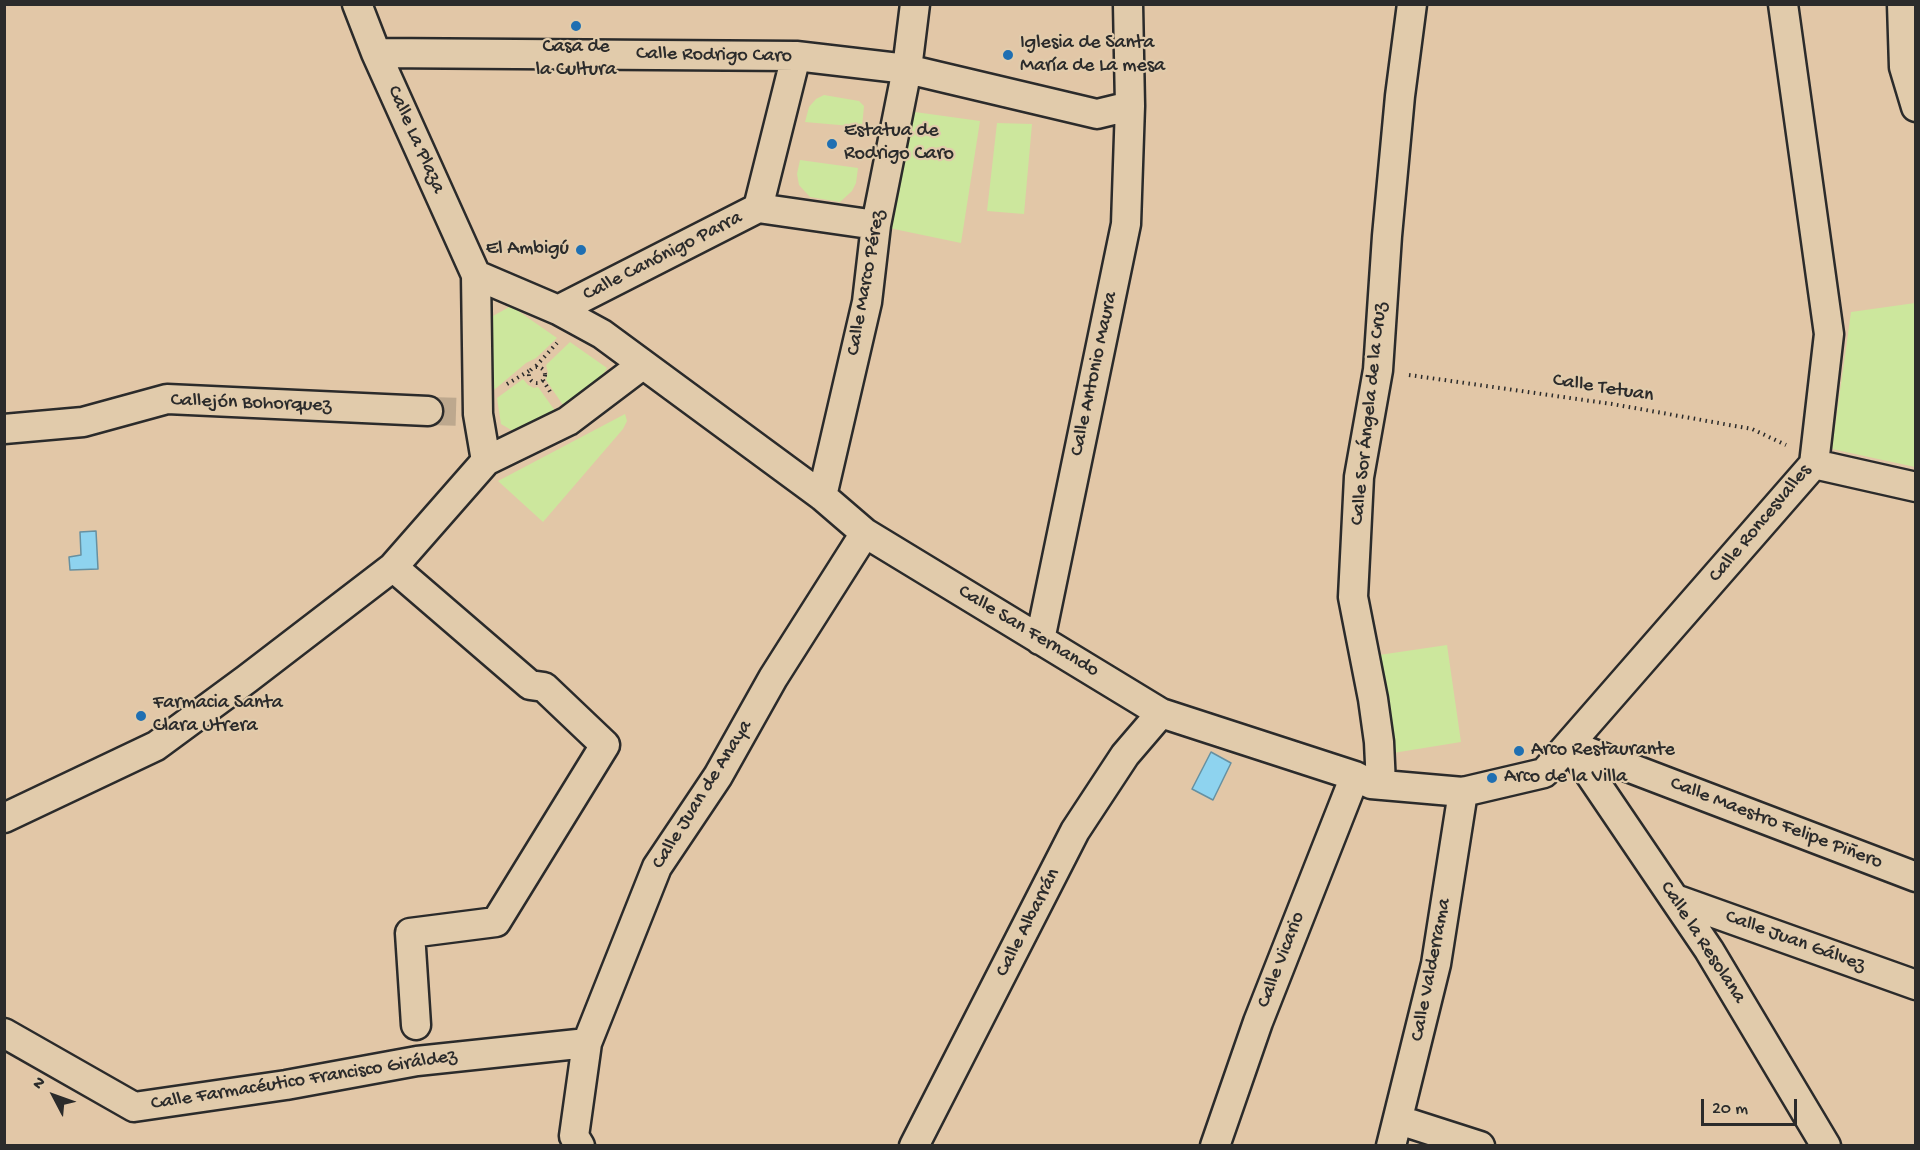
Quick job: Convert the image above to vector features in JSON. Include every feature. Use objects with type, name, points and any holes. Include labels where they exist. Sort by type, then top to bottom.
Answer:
[{"type":"street","name":"Calle La Plaza","points":[[357,4],[376,53],[476,275]]},
{"type":"street","name":"Calle Marco Pérez","points":[[822,496],[867,302],[876,225],[907,69],[915,4]]},
{"type":"street","name":"Calle Antonio Maura","points":[[1040,640],[1126,224],[1130,106],[1128,4]]},
{"type":"street","name":"Calle Sor Ángela de la Cruz","points":[[1368,781],[1379,742],[1353,597],[1359,477],[1378,370],[1388,225],[1412,4]]},
{"type":"street","name":"Calle Roncesvalles","points":[[1463,792],[1544,773],[1814,464],[1829,334],[1783,4]]},
{"type":"street","points":[[1902,4],[1904,67],[1915,103]]},
{"type":"street","name":"Calle Rodrigo Caro","points":[[376,53],[796,56],[907,69],[1097,114],[1130,106]]},
{"type":"street","points":[[758,208],[796,56]]},
{"type":"street","name":"Calle Canónigo Parra","points":[[558,310],[758,208],[876,225]]},
{"type":"street","points":[[476,275],[470,413],[486,461]]},
{"type":"street","name":"Calle San Fernando","points":[[476,275],[558,310],[602,334],[822,496],[865,534],[1161,713],[1368,781],[1463,792]]},
{"type":"street","points":[[4,818],[156,746],[393,567],[486,461],[568,422],[642,365]]},
{"type":"street","name":"Callejón Bohorquez","points":[[4,429],[83,422],[167,399],[428,411]]},
{"type":"street","points":[[1814,464],[1916,487]]},
{"type":"street","name":"Calle Juan de Anaya","points":[[580,1146],[574,1136],[587,1043],[657,867],[718,776],[773,678],[865,534]]},
{"type":"street","points":[[393,567],[530,685],[544,687],[605,745],[496,922],[410,933],[417,1046]]},
{"type":"street","name":"Calle Albarrán","points":[[914,1146],[1075,831],[1125,755],[1161,713]]},
{"type":"street","name":"Calle Maestro Felipe Piñero","points":[[1570,745],[1916,877]]},
{"type":"street","name":"Calle la Resolana","points":[[1570,745],[1709,950],[1826,1146]]},
{"type":"street","name":"Calle Vicario","points":[[1215,1146],[1258,1022],[1368,781]]},
{"type":"street","name":"Calle Valderrama","points":[[1395,1133],[1436,964],[1463,792]]},
{"type":"street","name":"Calle Juan Gálvez","points":[[1675,899],[1916,985]]},
{"type":"street","name":"Calle Farmacéutico Francisco Giráldez","points":[[4,1033],[134,1107],[286,1085],[417,1046],[587,1043]]},
{"type":"street","points":[[1395,1133],[1480,1146]]},
{"type":"path","points":[[533,367],[539,367],[544,371],[544,377],[540,382],[534,382],[529,378],[529,371],[533,367]]},
{"type":"path","name":"Calle Tetuan","points":[[1378,370],[1612,404],[1752,429],[1795,449],[1814,464]]},
{"type":"green space","points":[[824,95],[859,101],[864,106],[862,127],[805,122],[809,107],[816,99]]},
{"type":"green space","points":[[915,112],[980,121],[961,243],[889,228]]},
{"type":"green space","points":[[997,123],[1032,124],[1024,214],[987,211]]},
{"type":"green space","points":[[800,160],[858,168],[856,183],[852,191],[840,202],[810,197],[799,185],[797,174]]},
{"type":"green space","points":[[1915,303],[1915,467],[1832,449],[1851,312]]},
{"type":"green space","points":[[511,306],[557,338],[536,358],[526,363],[494,390],[484,321]]},
{"type":"green space","points":[[570,342],[607,368],[596,386],[565,408],[546,380],[548,373],[546,365]]},
{"type":"green space","points":[[523,379],[528,385],[538,387],[556,412],[513,431],[501,424],[497,398]]},
{"type":"green space","points":[[625,414],[627,421],[623,429],[543,522],[498,481]]},
{"type":"green space","points":[[1447,645],[1461,742],[1393,753],[1379,655]]},
{"type":"water","points":[[96,531],[98,569],[70,570],[69,557],[81,555],[80,532]]},
{"type":"water","points":[[1211,752],[1231,763],[1213,800],[1192,789]]},
{"type":"tunnel","points":[[428,411],[463,412]]},
{"type":"place","name":"Casa de la Cultura","points":[[576,26]]},
{"type":"place","name":"Iglesia de Santa María de La mesa","points":[[1008,55]]},
{"type":"place","name":"Estatua de Rodrigo Caro","points":[[832,144]]},
{"type":"place","name":"El Ambigú","points":[[581,250]]},
{"type":"place","name":"Farmacia Santa Clara Utrera","points":[[141,716]]},
{"type":"place","name":"Arco Restaurante","points":[[1519,751]]},
{"type":"place","name":"Arco de la Villa","points":[[1492,778]]}]
